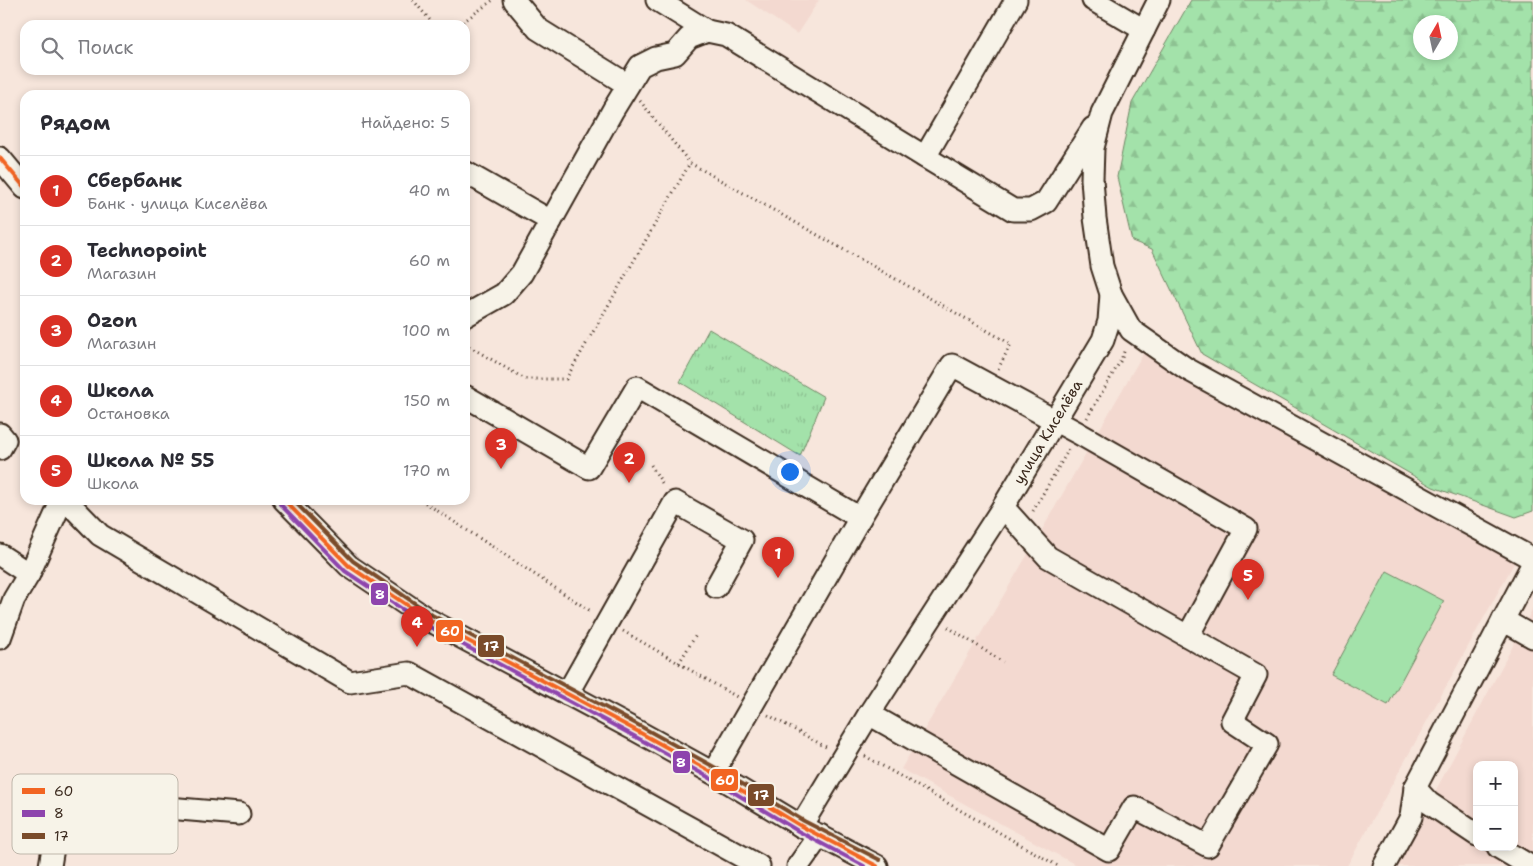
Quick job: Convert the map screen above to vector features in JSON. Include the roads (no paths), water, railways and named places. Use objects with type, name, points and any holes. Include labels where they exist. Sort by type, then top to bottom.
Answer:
[{"type":"street","points":[[514,0],[538,29],[628,85]]},
{"type":"street","points":[[657,0],[707,30],[726,35],[1013,210],[1031,210],[1046,202],[1102,113]]},
{"type":"street","points":[[925,158],[1016,0]]},
{"type":"street","points":[[1093,0],[1144,30]]},
{"type":"street","name":"улица Киселёва","points":[[798,866],[811,830],[852,755],[869,714],[1003,507],[1103,340],[1109,321],[1111,294],[1102,266],[1094,218],[1093,148],[1102,113],[1159,0]]},
{"type":"street","points":[[470,313],[504,294],[522,273],[640,66],[656,58],[675,54],[688,38],[707,30]]},
{"type":"street","points":[[0,158],[20,182]]},
{"type":"street","points":[[470,175],[551,221]]},
{"type":"street","points":[[1111,294],[1131,330],[1187,369],[1533,561],[1415,788],[1411,817],[1384,866]]},
{"type":"street","points":[[713,773],[860,518],[952,365],[1078,433],[1246,529],[1188,636]]},
{"type":"street","points":[[470,399],[590,468],[637,387],[860,518]]},
{"type":"street","points":[[0,434],[5,440],[0,449]]},
{"type":"street","points":[[567,694],[675,502],[742,540],[716,587]]},
{"type":"street","points":[[0,638],[14,599],[29,574],[62,505]]},
{"type":"street","points":[[69,505],[100,535],[350,682],[409,673],[759,866]]},
{"type":"street","points":[[292,505],[348,566],[429,620],[713,773],[877,866]]},
{"type":"street","points":[[869,714],[1109,850],[1134,808],[1208,846],[1267,744],[1232,721],[1256,675],[1048,557],[1003,507]]},
{"type":"street","points":[[0,555],[29,574]]},
{"type":"street","points":[[1503,620],[1533,637]]},
{"type":"street","points":[[1415,788],[1429,803],[1473,832]]},
{"type":"street","points":[[178,809],[239,814]]},
{"type":"street","points":[[1505,851],[1530,866]]},
{"type":"place","name":"Ozon","points":[[501,469]]},
{"type":"place","name":"Technopoint","points":[[629,483]]},
{"type":"place","name":"Сбербанк","points":[[778,578]]},
{"type":"place","name":"Школа № 55","points":[[1248,600]]},
{"type":"place","name":"Школа","points":[[417,647]]}]
